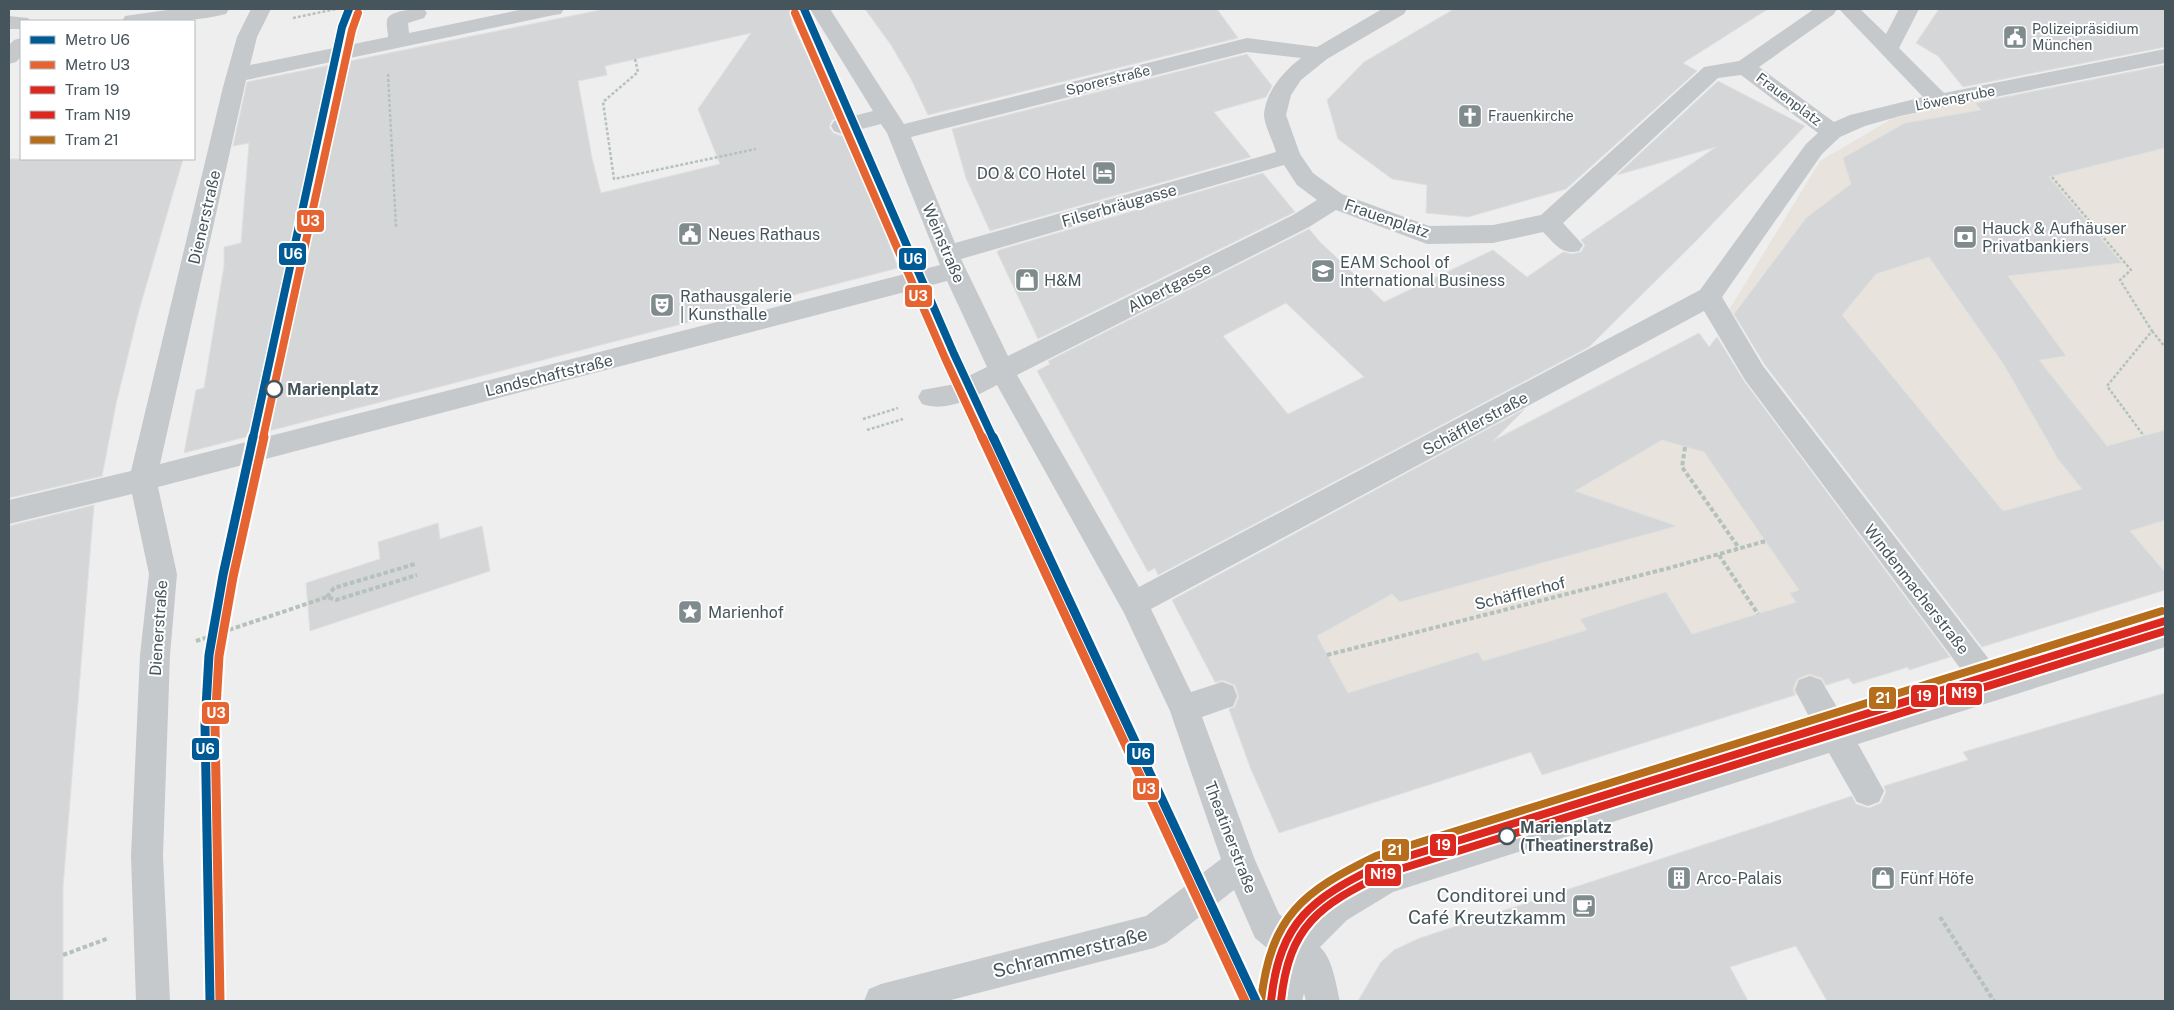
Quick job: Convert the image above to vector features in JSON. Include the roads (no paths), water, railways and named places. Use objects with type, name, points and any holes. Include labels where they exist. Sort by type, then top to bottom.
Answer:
[{"type":"street","points":[[139,20],[219,9]]},
{"type":"street","points":[[262,9],[247,37],[236,81],[399,41],[554,9]]},
{"type":"street","name":"Frauenplatz","points":[[1397,9],[1320,54],[1293,74],[1280,95],[1275,115],[1289,156],[1305,179],[1334,200],[1427,235],[1493,234],[1548,222],[1558,216],[1712,72],[1745,66],[1827,9]]},
{"type":"street","points":[[1849,9],[1940,101]]},
{"type":"street","points":[[1888,48],[1909,9]]},
{"type":"street","name":"Weinstraße","points":[[828,10],[893,124],[951,262],[1002,372],[1134,604]]},
{"type":"street","points":[[399,41],[397,20],[413,17]]},
{"type":"street","points":[[1234,26],[1247,45]]},
{"type":"street","name":"Sporerstraße","points":[[893,124],[1247,45],[1320,54]]},
{"type":"street","name":"Löwengrube","points":[[1779,200],[1814,149],[1832,132],[1858,120],[1900,108],[2165,56]]},
{"type":"street","name":"Frauenplatz","points":[[1745,66],[1832,132]]},
{"type":"street","name":"Dienerstraße","points":[[152,1001],[147,856],[155,655],[163,574],[143,480],[236,81]]},
{"type":"street","points":[[842,126],[893,124]]},
{"type":"street","name":"Filserbräugasse","points":[[951,262],[1289,156]]},
{"type":"street","name":"Albertgasse","points":[[1002,372],[1301,221],[1334,200]]},
{"type":"street","name":"Schäfflerstraße","points":[[1134,604],[1709,297],[1779,200]]},
{"type":"street","points":[[1548,222],[1571,245]]},
{"type":"street","name":"Landschaftstraße","points":[[9,512],[143,480],[951,262]]},
{"type":"street","name":"Windenmacherstraße","points":[[1709,297],[1744,377],[1850,518],[1992,687]]},
{"type":"street","points":[[940,400],[1002,372]]},
{"type":"street","name":"Theatinerstraße","points":[[1134,604],[1184,708],[1240,865],[1267,926],[1313,964],[1323,1001]]},
{"type":"street","points":[[1286,1001],[1286,994],[1298,952],[1314,929],[1338,907],[1361,891],[1387,878],[2165,634]]},
{"type":"street","points":[[1810,690],[1868,791]]},
{"type":"street","points":[[1184,708],[1222,696]]},
{"type":"street","name":"Schrammerstraße","points":[[881,1001],[1154,931],[1240,865]]},
{"type":"metro line","name":"U6","points":[[210,1001],[205,725],[209,655],[223,575],[342,27],[349,9]]},
{"type":"metro line","name":"U6","points":[[804,9],[954,354],[1256,1001]]},
{"type":"metro line","name":"U3","points":[[220,1001],[215,725],[219,656],[233,577],[352,30],[358,13]]},
{"type":"metro line","name":"U3","points":[[795,13],[945,358],[1245,1001]]},
{"type":"tram line","name":"21","points":[[1261,1001],[1264,973],[1271,948],[1281,928],[1294,910],[1310,894],[1329,881],[1376,856],[2162,611]]},
{"type":"tram line","name":"19","points":[[1271,1001],[1274,974],[1280,951],[1290,932],[1303,915],[1336,888],[1380,865],[2165,621]]},
{"type":"tram line","name":"N19","points":[[1281,1001],[1284,976],[1290,955],[1299,937],[1311,921],[1325,908],[1343,896],[1384,874],[2165,631]]},
{"type":"place","name":"Polizeipräsidium München","points":[[2015,37]]},
{"type":"place","name":"Frauenkirche","points":[[1470,116]]},
{"type":"place","name":"DO & CO Hotel","points":[[1104,173]]},
{"type":"place","name":"Neues Rathaus","points":[[690,234]]},
{"type":"place","name":"Hauck & Aufhäuser Privatbankiers","points":[[1965,237]]},
{"type":"place","name":"EAM School of International Business","points":[[1323,271]]},
{"type":"place","name":"H&M","points":[[1027,280]]},
{"type":"place","name":"Rathausgalerie | Kunsthalle","points":[[662,305]]},
{"type":"place","name":"Marienplatz","points":[[274,389]]},
{"type":"place","name":"Marienhof","points":[[690,612]]},
{"type":"place","name":"Marienplatz (Theatinerstraße)","points":[[1507,836]]},
{"type":"place","name":"Arco-Palais","points":[[1679,878]]},
{"type":"place","name":"Fünf Höfe","points":[[1883,878]]},
{"type":"place","name":"Conditorei und Café Kreutzkamm","points":[[1584,906]]}]
